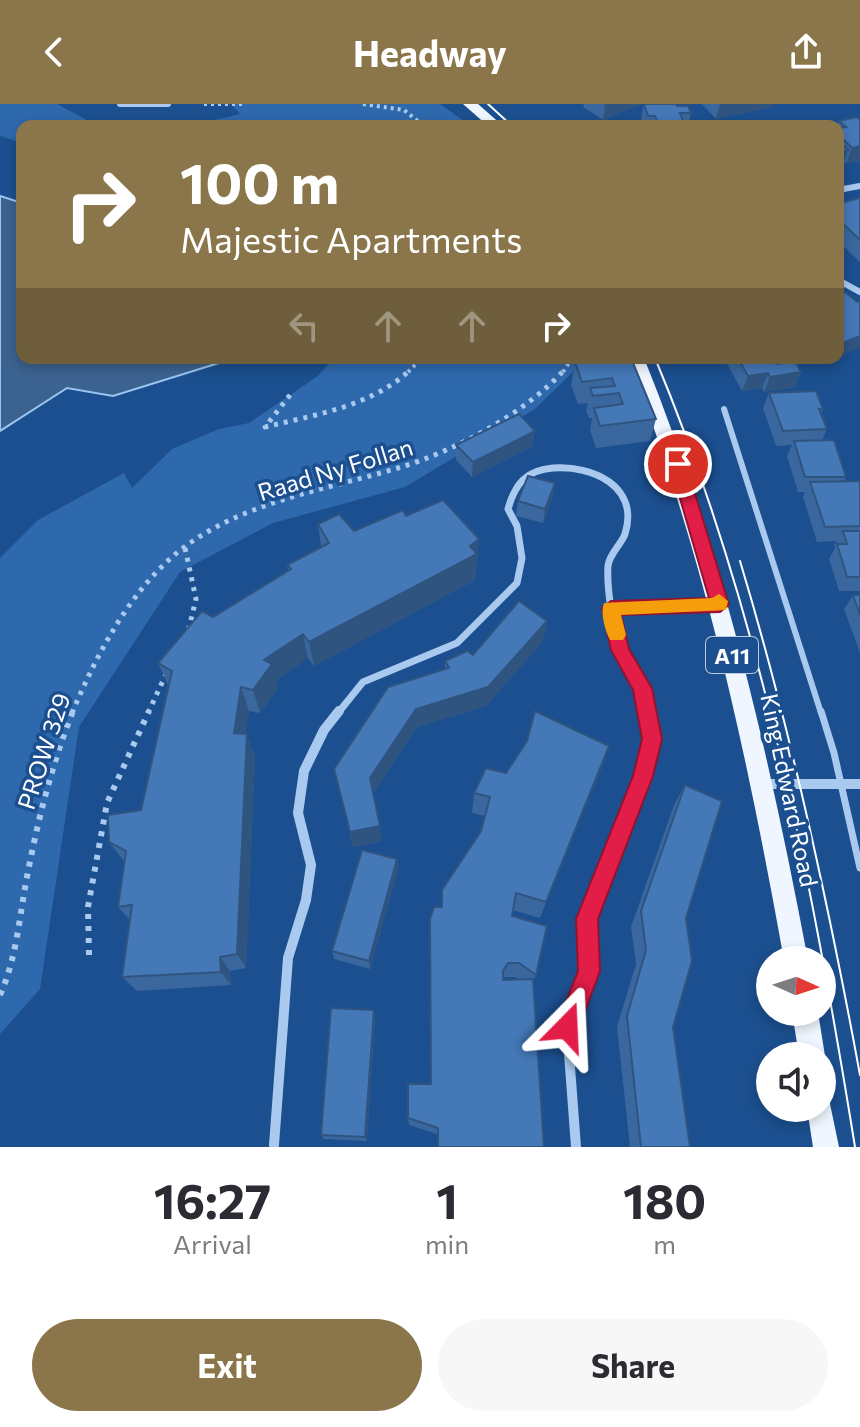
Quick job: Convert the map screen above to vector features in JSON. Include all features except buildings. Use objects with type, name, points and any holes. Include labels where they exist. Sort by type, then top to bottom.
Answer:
[{"type":"main road","points":[[470,104],[489,120]]},
{"type":"main road","name":"King Edward Road","points":[[638,364],[678,464],[720,605],[762,785],[793,946]]},
{"type":"main road","points":[[822,1122],[826,1147]]},
{"type":"street","points":[[120,104],[168,104]]},
{"type":"street","points":[[274,1145],[288,958],[306,900],[311,865],[298,813],[304,771],[324,730],[363,682],[457,643],[517,583],[522,558],[517,526],[508,509],[514,489],[530,472],[576,468],[612,482],[626,505],[625,533],[608,563],[611,608],[620,650],[642,688],[652,739],[643,776],[587,919],[589,971],[567,1027],[576,1147]]},
{"type":"street","points":[[611,608],[720,605]]},
{"type":"street","points":[[762,785],[860,784]]},
{"type":"lane","points":[[724,409],[834,753],[860,868]]},
{"type":"path","points":[[204,104],[245,104]]},
{"type":"path","points":[[363,104],[404,110],[416,120]]},
{"type":"path","points":[[290,395],[265,427],[378,394],[417,364]]},
{"type":"path","name":"Raad Ny Follan","points":[[121,619],[149,581],[185,547],[231,523],[293,498],[432,458],[482,431],[529,400],[568,364]]},
{"type":"path","points":[[185,547],[196,599],[186,638]]},
{"type":"path","name":"PROW 329","points":[[0,995],[9,976],[45,795],[66,727],[89,671],[121,619]]},
{"type":"path","points":[[89,955],[88,907],[107,803],[174,659]]},
{"type":"shaded area","points":[[0,104],[57,104],[87,120],[16,120],[16,141],[0,136]]},
{"type":"shaded area","points":[[231,104],[440,104],[463,120],[215,120],[240,114]]},
{"type":"shaded area","points":[[0,196],[16,201],[16,364],[216,364],[113,396],[67,388],[0,431]]},
{"type":"shaded area","points":[[329,364],[581,364],[535,409],[405,487],[273,523],[180,572],[79,727],[40,989],[0,1034],[0,558],[38,520],[124,473],[132,488],[172,449],[219,429],[249,423],[318,376]]},
{"type":"tram line","points":[[488,104],[505,120]]},
{"type":"tram line","points":[[657,364],[692,453],[724,550],[778,746],[801,846],[855,1147]]},
{"type":"tram line","points":[[740,561],[776,688],[807,816],[860,1075]]},
{"type":"slow traffic","points":[[617,635],[611,608],[720,605],[719,601]]},
{"type":"route","points":[[567,1027],[589,971],[587,919],[643,776],[652,739],[642,688],[620,650],[611,608],[720,605],[678,464]]}]
